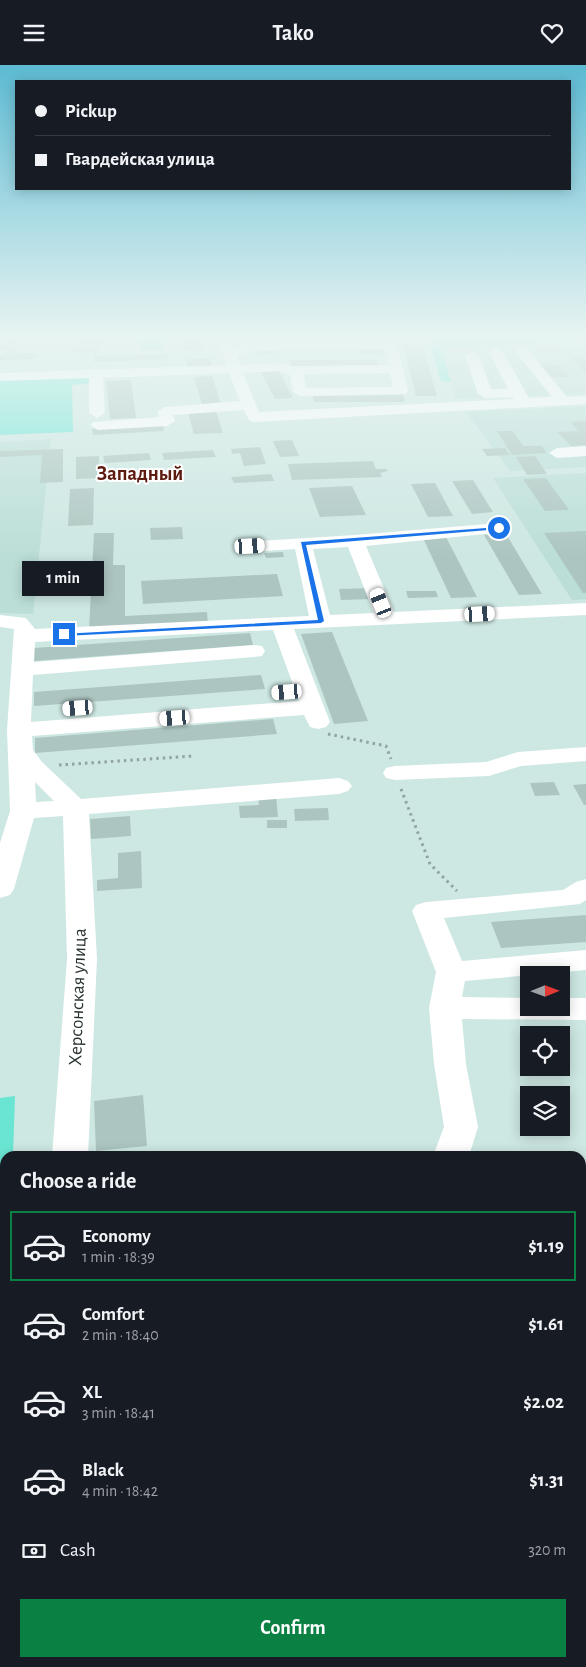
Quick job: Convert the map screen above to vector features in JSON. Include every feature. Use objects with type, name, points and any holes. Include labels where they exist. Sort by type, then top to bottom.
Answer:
[{"type":"street","points":[[98,409],[98,419],[167,421],[165,411],[196,409]]},
{"type":"street","points":[[251,409],[254,417],[375,409]]},
{"type":"street","points":[[303,409],[304,414]]},
{"type":"street","points":[[557,453],[586,451]]},
{"type":"street","points":[[250,546],[355,541],[499,528]]},
{"type":"street","points":[[355,541],[387,619]]},
{"type":"street","points":[[303,543],[321,621]]},
{"type":"street","points":[[25,636],[586,609]]},
{"type":"street","points":[[0,621],[18,623],[25,627],[23,811],[0,889]]},
{"type":"street","points":[[23,740],[312,706],[281,623]]},
{"type":"street","points":[[24,669],[254,651]]},
{"type":"street","points":[[23,740],[75,807]]},
{"type":"street","points":[[395,773],[489,769],[518,759],[586,754]]},
{"type":"street","points":[[23,811],[339,786]]},
{"type":"street","name":"Херсонская улица","points":[[70,1151],[82,959],[78,839],[75,807]]},
{"type":"street","points":[[453,1151],[460,1127],[450,1064],[445,1008],[451,972],[426,911],[472,905],[570,898],[586,888]]},
{"type":"street","points":[[451,972],[586,960]]},
{"type":"street","points":[[445,1008],[586,1009]]},
{"type":"path","points":[[312,706],[330,736],[386,746],[430,864],[472,905]]},
{"type":"path","points":[[23,740],[194,756]]},
{"type":"shaded area","points":[[586,409],[586,467],[510,471],[466,412]]},
{"type":"shaded area","points":[[51,439],[33,614],[0,613],[0,442]]},
{"type":"shaded area","points":[[586,473],[586,599],[572,600],[493,478]]},
{"type":"green space","points":[[0,409],[73,409],[73,432],[0,435]]},
{"type":"green space","points":[[15,1096],[13,1151],[0,1151],[0,1098]]},
{"type":"building","points":[[109,409],[135,409],[136,418],[110,419]]},
{"type":"building","points":[[216,411],[223,433],[194,434],[188,413]]},
{"type":"building","points":[[586,421],[586,445],[571,446],[557,432],[578,431],[570,422]]},
{"type":"building","points":[[163,425],[164,431],[93,435],[92,429]]},
{"type":"building","points":[[497,431],[513,431],[523,446],[542,446],[547,453],[512,455]]},
{"type":"building","points":[[292,440],[299,456],[280,457],[273,441]]},
{"type":"building","points":[[260,447],[266,464],[244,466],[240,453],[232,454],[231,449]]},
{"type":"building","points":[[505,448],[510,455],[487,456],[482,449]]},
{"type":"building","points":[[63,449],[63,482],[40,483],[42,455],[0,457],[0,451]]},
{"type":"building","points":[[213,450],[216,457],[164,460],[162,453]]},
{"type":"building","points":[[149,453],[151,460],[105,463],[103,456]]},
{"type":"building","points":[[99,456],[99,478],[76,479],[76,457]]},
{"type":"building","points":[[535,456],[547,474],[527,475],[516,457]]},
{"type":"building","points":[[373,461],[376,469],[386,469],[388,471],[380,473],[382,477],[292,480],[288,464]]},
{"type":"building","points":[[271,474],[274,481],[234,483],[231,477]]},
{"type":"building","points":[[546,478],[569,510],[545,511],[523,479]]},
{"type":"building","points":[[473,480],[493,512],[472,514],[452,481]]},
{"type":"building","points":[[435,483],[453,516],[428,517],[411,484]]},
{"type":"building","points":[[352,486],[366,515],[320,517],[309,488]]},
{"type":"building","points":[[94,488],[93,525],[68,526],[70,489]]},
{"type":"building","points":[[182,527],[183,539],[151,540],[150,528]]},
{"type":"building","points":[[586,531],[586,593],[583,593],[544,533]]},
{"type":"building","points":[[94,533],[114,533],[113,565],[125,565],[125,616],[207,612],[208,625],[89,630]]},
{"type":"building","points":[[506,534],[542,594],[519,595],[484,535]]},
{"type":"building","points":[[446,537],[477,597],[451,598],[423,538]]},
{"type":"building","points":[[283,552],[284,557],[266,558],[264,553]]},
{"type":"building","points":[[277,574],[283,596],[143,604],[141,581]]},
{"type":"building","points":[[371,588],[374,599],[341,600],[339,589]]},
{"type":"building","points":[[406,591],[436,591],[438,597],[408,598]]},
{"type":"building","points":[[332,632],[368,721],[334,724],[301,634]]},
{"type":"building","points":[[250,633],[253,645],[34,661],[34,648]]},
{"type":"building","points":[[261,675],[265,689],[34,706],[34,692]]},
{"type":"building","points":[[273,719],[277,734],[35,753],[35,738]]},
{"type":"building","points":[[554,782],[560,795],[535,796],[530,783]]},
{"type":"building","points":[[586,784],[586,805],[584,805],[573,785]]},
{"type":"building","points":[[276,795],[278,817],[240,818],[239,806],[259,805],[258,796]]},
{"type":"building","points":[[328,808],[329,820],[295,821],[294,809]]},
{"type":"building","points":[[130,816],[131,836],[91,839],[90,819]]},
{"type":"building","points":[[267,820],[287,820],[287,828],[267,828]]},
{"type":"building","points":[[141,851],[142,888],[97,891],[97,880],[118,878],[118,853]]},
{"type":"building","points":[[586,915],[586,942],[501,948],[491,922]]},
{"type":"building","points":[[143,1095],[147,1146],[96,1151],[94,1101]]},
{"type":"district","name":"Западный","points":[[140,474]]},
{"type":"route","points":[[64,634],[321,621],[303,543],[355,541],[499,528]]}]
